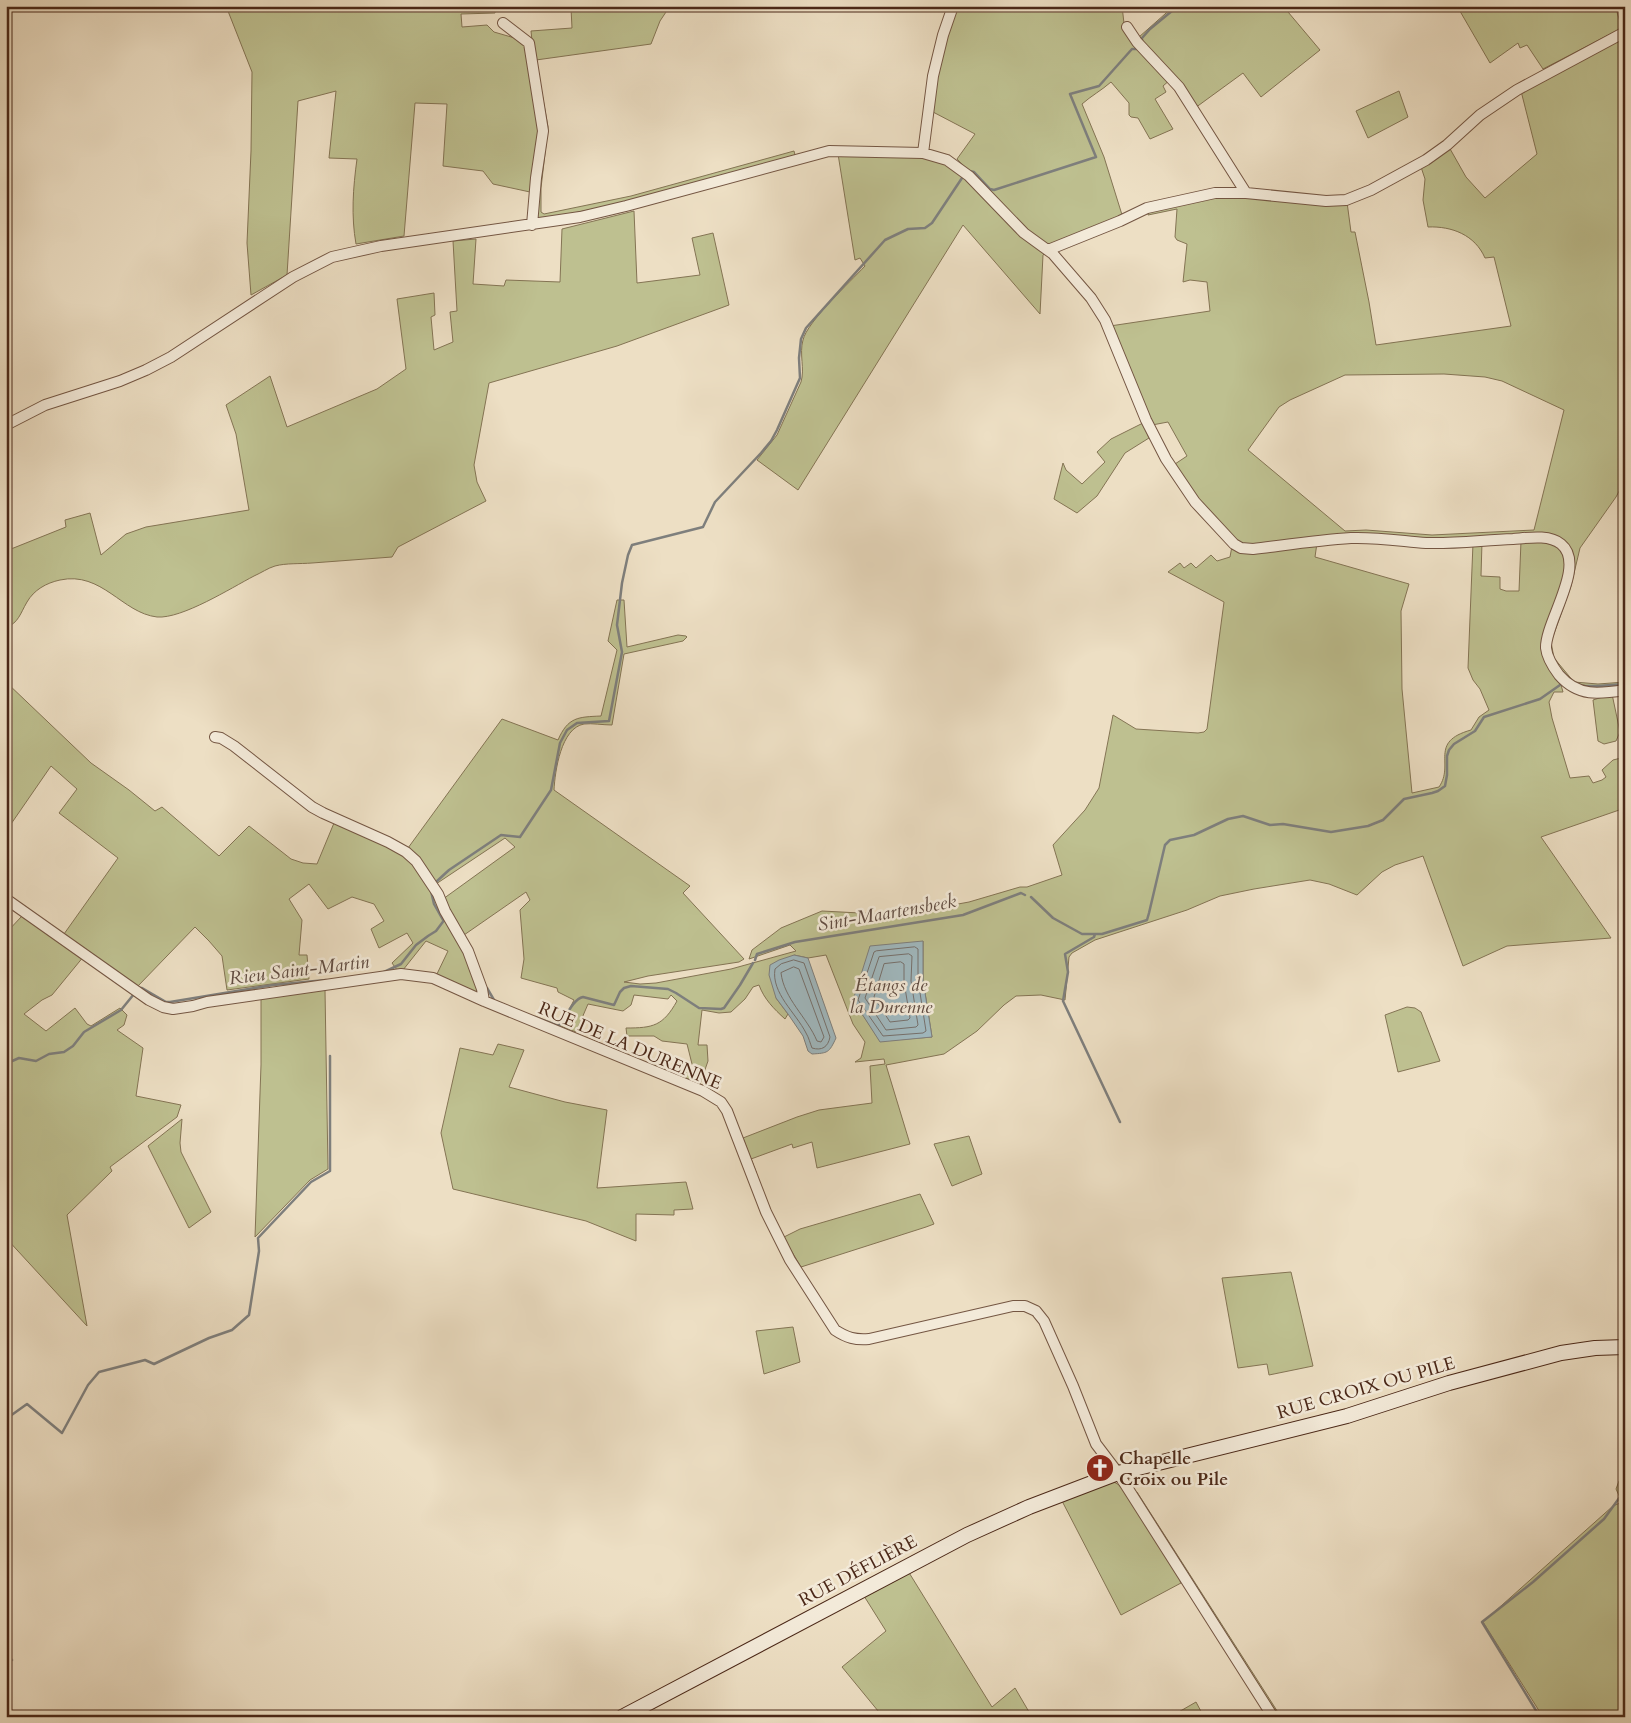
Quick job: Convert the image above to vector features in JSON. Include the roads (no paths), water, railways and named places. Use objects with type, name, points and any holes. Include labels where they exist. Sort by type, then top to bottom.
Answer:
[{"type":"street","points":[[923,153],[930,91],[943,35],[953,6]]},
{"type":"street","points":[[503,23],[529,43],[540,111],[542,143],[536,178],[532,225]]},
{"type":"street","points":[[1128,27],[1130,34],[1179,87],[1246,193]]},
{"type":"street","points":[[1048,250],[1147,208],[1222,192],[1337,201],[1346,200],[1371,190],[1426,160],[1448,145],[1480,115],[1517,90],[1625,32]]},
{"type":"street","points":[[6,426],[45,405],[120,381],[172,357],[293,277],[332,257],[381,246],[580,217],[829,151],[923,153],[940,157],[963,171],[977,183],[1024,233],[1048,250],[1091,298],[1101,313],[1146,420],[1171,467],[1195,502],[1231,542],[1241,548],[1253,549],[1359,538],[1427,543],[1535,538],[1555,541],[1565,549],[1569,566],[1564,589],[1549,632],[1546,650],[1554,669],[1570,685],[1588,692],[1625,690]]},
{"type":"street","points":[[1222,192],[1228,186],[1233,172]]},
{"type":"street","points":[[215,737],[219,737],[234,746],[323,814],[388,842],[406,852],[422,869],[438,894],[445,911],[468,951],[482,989],[484,1001]]},
{"type":"street","name":"RUE DE LA DURENNE","points":[[6,898],[138,993],[163,1007],[193,1006],[208,1002],[401,974],[433,978],[484,1001],[703,1091],[721,1102],[727,1111],[766,1212],[790,1260],[835,1330],[846,1337],[856,1340],[869,1339],[1013,1306],[1025,1306],[1036,1311],[1044,1321],[1096,1444],[1118,1473]]},
{"type":"street","name":"RUE CROIX OU PILE","points":[[1118,1473],[1347,1416],[1449,1383],[1561,1353],[1594,1348],[1625,1347]]},
{"type":"street","points":[[1118,1473],[1273,1717]]},
{"type":"street","name":"RUE DÉFLIÈRE","points":[[622,1717],[967,1535],[1029,1507],[1118,1473]]},
{"type":"water","name":"Étangs de la Durenne","points":[[923,941],[923,980],[932,1037],[880,1042],[853,1000],[870,946]]},
{"type":"water","name":"Étangs de la Durenne","points":[[794,955],[808,958],[836,1038],[832,1047],[825,1052],[812,1054],[808,1051],[803,1036],[776,998],[769,975],[770,965]]},
{"type":"waterway","points":[[1142,41],[1142,38],[1150,29],[1178,6]]},
{"type":"waterway","points":[[969,171],[974,172],[990,189],[994,190],[1096,157],[1070,94],[1099,86],[1132,49],[1138,49]]},
{"type":"waterway","points":[[436,882],[449,870],[501,835],[520,837],[551,790],[560,743],[567,730],[577,723],[609,721],[622,652],[617,625],[622,583],[632,545],[703,527],[715,502],[761,453],[777,430],[800,378],[799,358],[801,339],[806,328],[885,240],[908,229],[925,228],[932,223],[962,178]]},
{"type":"waterway","points":[[1583,686],[1625,684]]},
{"type":"waterway","points":[[1031,897],[1053,918],[1082,934],[1102,934],[1147,920],[1165,845],[1170,840],[1194,835],[1228,819],[1243,816],[1270,825],[1283,824],[1331,832],[1368,826],[1383,820],[1404,799],[1432,793],[1445,786],[1449,750],[1454,744],[1475,731],[1484,717],[1540,699],[1560,685]]},
{"type":"waterway","points":[[431,891],[434,904],[443,920]]},
{"type":"waterway","name":"Sint-Maartensbeek","points":[[755,960],[757,954],[795,942],[963,915],[1021,893],[1025,895]]},
{"type":"waterway","name":"Rieu Saint-Martin","points":[[384,972],[401,964],[416,945],[436,931],[445,919]]},
{"type":"waterway","points":[[1095,934],[1094,937],[1065,954],[1068,972],[1063,1001],[1120,1122]]},
{"type":"waterway","points":[[535,1017],[559,1026],[579,998],[583,997],[614,1005],[620,992],[624,988],[631,986],[668,989],[699,1008],[721,1009],[724,1008],[753,963]]},
{"type":"waterway","name":"Rieu Saint-Martin","points":[[139,988],[166,1002],[170,1002],[273,985],[326,980]]},
{"type":"waterway","name":"Rieu Saint-Martin","points":[[487,988],[494,1000]]},
{"type":"waterway","name":"Rieu Saint-Martin","points":[[6,1062],[19,1058],[36,1061],[49,1054],[64,1052],[73,1046],[84,1032],[121,1010],[134,994]]},
{"type":"waterway","points":[[6,1419],[27,1404],[62,1433],[88,1385],[99,1372],[145,1360],[154,1364],[209,1338],[232,1330],[249,1315],[259,1251],[258,1238],[311,1182],[330,1171],[330,1056]]},
{"type":"waterway","points":[[1540,1717],[1482,1622],[1533,1582],[1604,1519],[1625,1490]]},
{"type":"waterway","points":[[6,1653],[12,1660]]},
{"type":"place","name":"Chapelle Croix ou Pile","points":[[1100,1468]]}]
